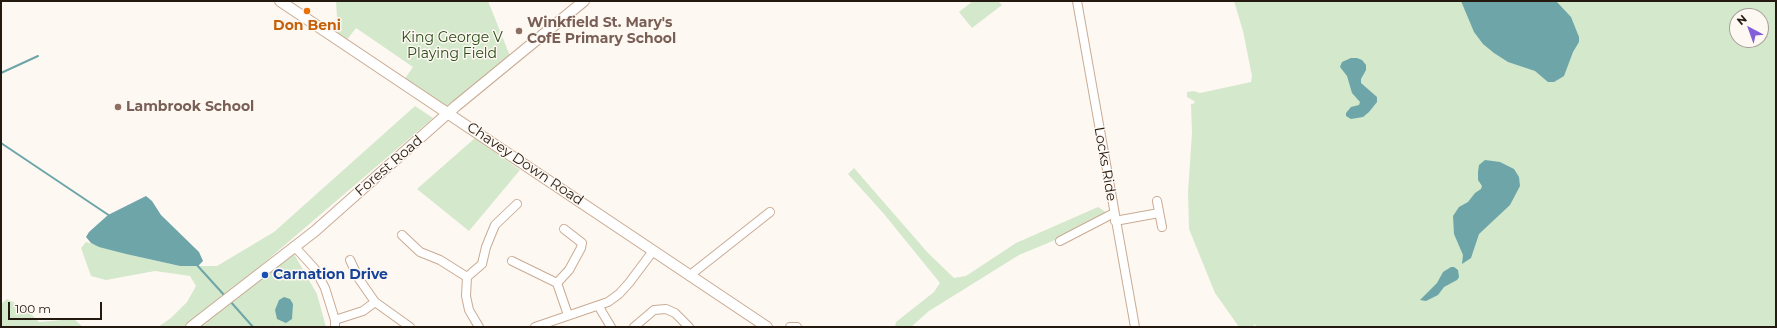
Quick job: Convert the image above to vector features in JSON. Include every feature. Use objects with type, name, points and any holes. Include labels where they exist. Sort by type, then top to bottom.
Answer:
[{"type":"main road","name":"Chavey Down Road","points":[[281,1],[767,327]]},
{"type":"main road","name":"Forest Road","points":[[190,327],[319,227],[448,113],[584,1]]},
{"type":"street","name":"Locks Ride","points":[[1077,1],[1135,327]]},
{"type":"street","points":[[1157,201],[1162,227]]},
{"type":"street","points":[[479,327],[469,310],[466,296],[467,277],[482,264],[486,247],[495,225],[517,204]]},
{"type":"street","points":[[689,276],[770,212]]},
{"type":"street","points":[[1060,241],[1115,217],[1159,213]]},
{"type":"street","points":[[557,283],[569,270],[581,248],[582,243],[564,230]]},
{"type":"street","points":[[402,235],[420,252],[440,260],[467,277]]},
{"type":"street","points":[[294,246],[318,275],[325,288],[335,323],[363,311],[375,302]]},
{"type":"street","points":[[535,327],[599,306],[619,294],[636,275],[653,251]]},
{"type":"street","points":[[350,260],[359,279],[375,302],[410,327]]},
{"type":"street","points":[[512,261],[557,283],[568,315]]},
{"type":"street","points":[[599,306],[611,327]]},
{"type":"street","points":[[634,327],[654,310],[666,309],[675,313],[689,327]]},
{"type":"street","points":[[790,327],[797,327]]},
{"type":"green space","name":"King George V Playing Field","points":[[336,1],[488,1],[510,56],[447,108],[404,80],[413,67],[356,28],[346,41],[338,34]]},
{"type":"green space","points":[[973,1],[998,1],[1002,5],[972,28],[959,12]]},
{"type":"green space","points":[[1234,1],[1776,1],[1776,327],[1256,327],[1255,324],[1252,327],[1239,327],[1215,293],[1189,229],[1188,192],[1192,133],[1191,104],[1195,103],[1187,97],[1187,92],[1194,91],[1200,93],[1251,82],[1252,76],[1243,31]]},
{"type":"green space","points":[[415,106],[433,118],[258,268],[265,276],[294,254],[317,294],[326,327],[158,327],[171,318],[187,302],[196,286],[190,276],[155,271],[106,280],[91,276],[81,248],[86,242],[126,254],[180,266],[217,266],[274,232]]},
{"type":"green space","points":[[475,138],[520,170],[469,231],[417,189]]},
{"type":"green space","points":[[854,168],[928,253],[954,278],[966,276],[1016,243],[1098,207],[1107,213],[1101,221],[1019,255],[929,311],[911,327],[895,327],[896,322],[934,292],[940,283],[884,214],[848,174]]},
{"type":"green space","points":[[7,299],[25,308],[39,322],[74,319],[83,327],[1,327],[1,304]]},
{"type":"water","points":[[1461,1],[1556,1],[1571,17],[1579,37],[1579,42],[1573,52],[1564,76],[1554,82],[1548,82],[1535,71],[1508,62],[1494,53],[1483,44],[1474,32]]},
{"type":"water","points":[[1351,58],[1362,60],[1366,65],[1366,70],[1361,79],[1361,83],[1377,97],[1377,102],[1363,117],[1351,119],[1346,116],[1346,113],[1351,107],[1359,105],[1360,102],[1352,93],[1347,76],[1340,67],[1342,62]]},
{"type":"water","points":[[1485,160],[1500,162],[1514,169],[1519,177],[1520,186],[1510,205],[1479,234],[1471,258],[1462,264],[1463,255],[1454,234],[1453,216],[1459,207],[1468,202],[1475,193],[1481,189],[1482,186],[1478,180],[1478,172],[1479,165]]},
{"type":"water","points":[[146,196],[152,201],[161,215],[199,252],[203,261],[198,266],[180,266],[126,254],[99,247],[91,243],[86,237],[89,232],[108,215]]},
{"type":"water","points":[[1451,267],[1458,270],[1459,277],[1457,280],[1444,287],[1438,295],[1426,301],[1420,300],[1437,283],[1443,272]]},
{"type":"water","points":[[284,297],[290,299],[293,304],[292,319],[286,323],[277,319],[275,310],[279,300]]},
{"type":"waterway","points":[[1,73],[38,56]]},
{"type":"waterway","points":[[1,143],[110,216]]},
{"type":"waterway","points":[[196,264],[225,296]]},
{"type":"waterway","points":[[230,301],[253,327]]},
{"type":"place","name":"Don Beni","points":[[307,11]]},
{"type":"place","name":"Winkfield St. Mary's CofE Primary School","points":[[519,31]]},
{"type":"place","name":"Lambrook School","points":[[118,107]]},
{"type":"place","name":"Carnation Drive","points":[[265,275]]}]
